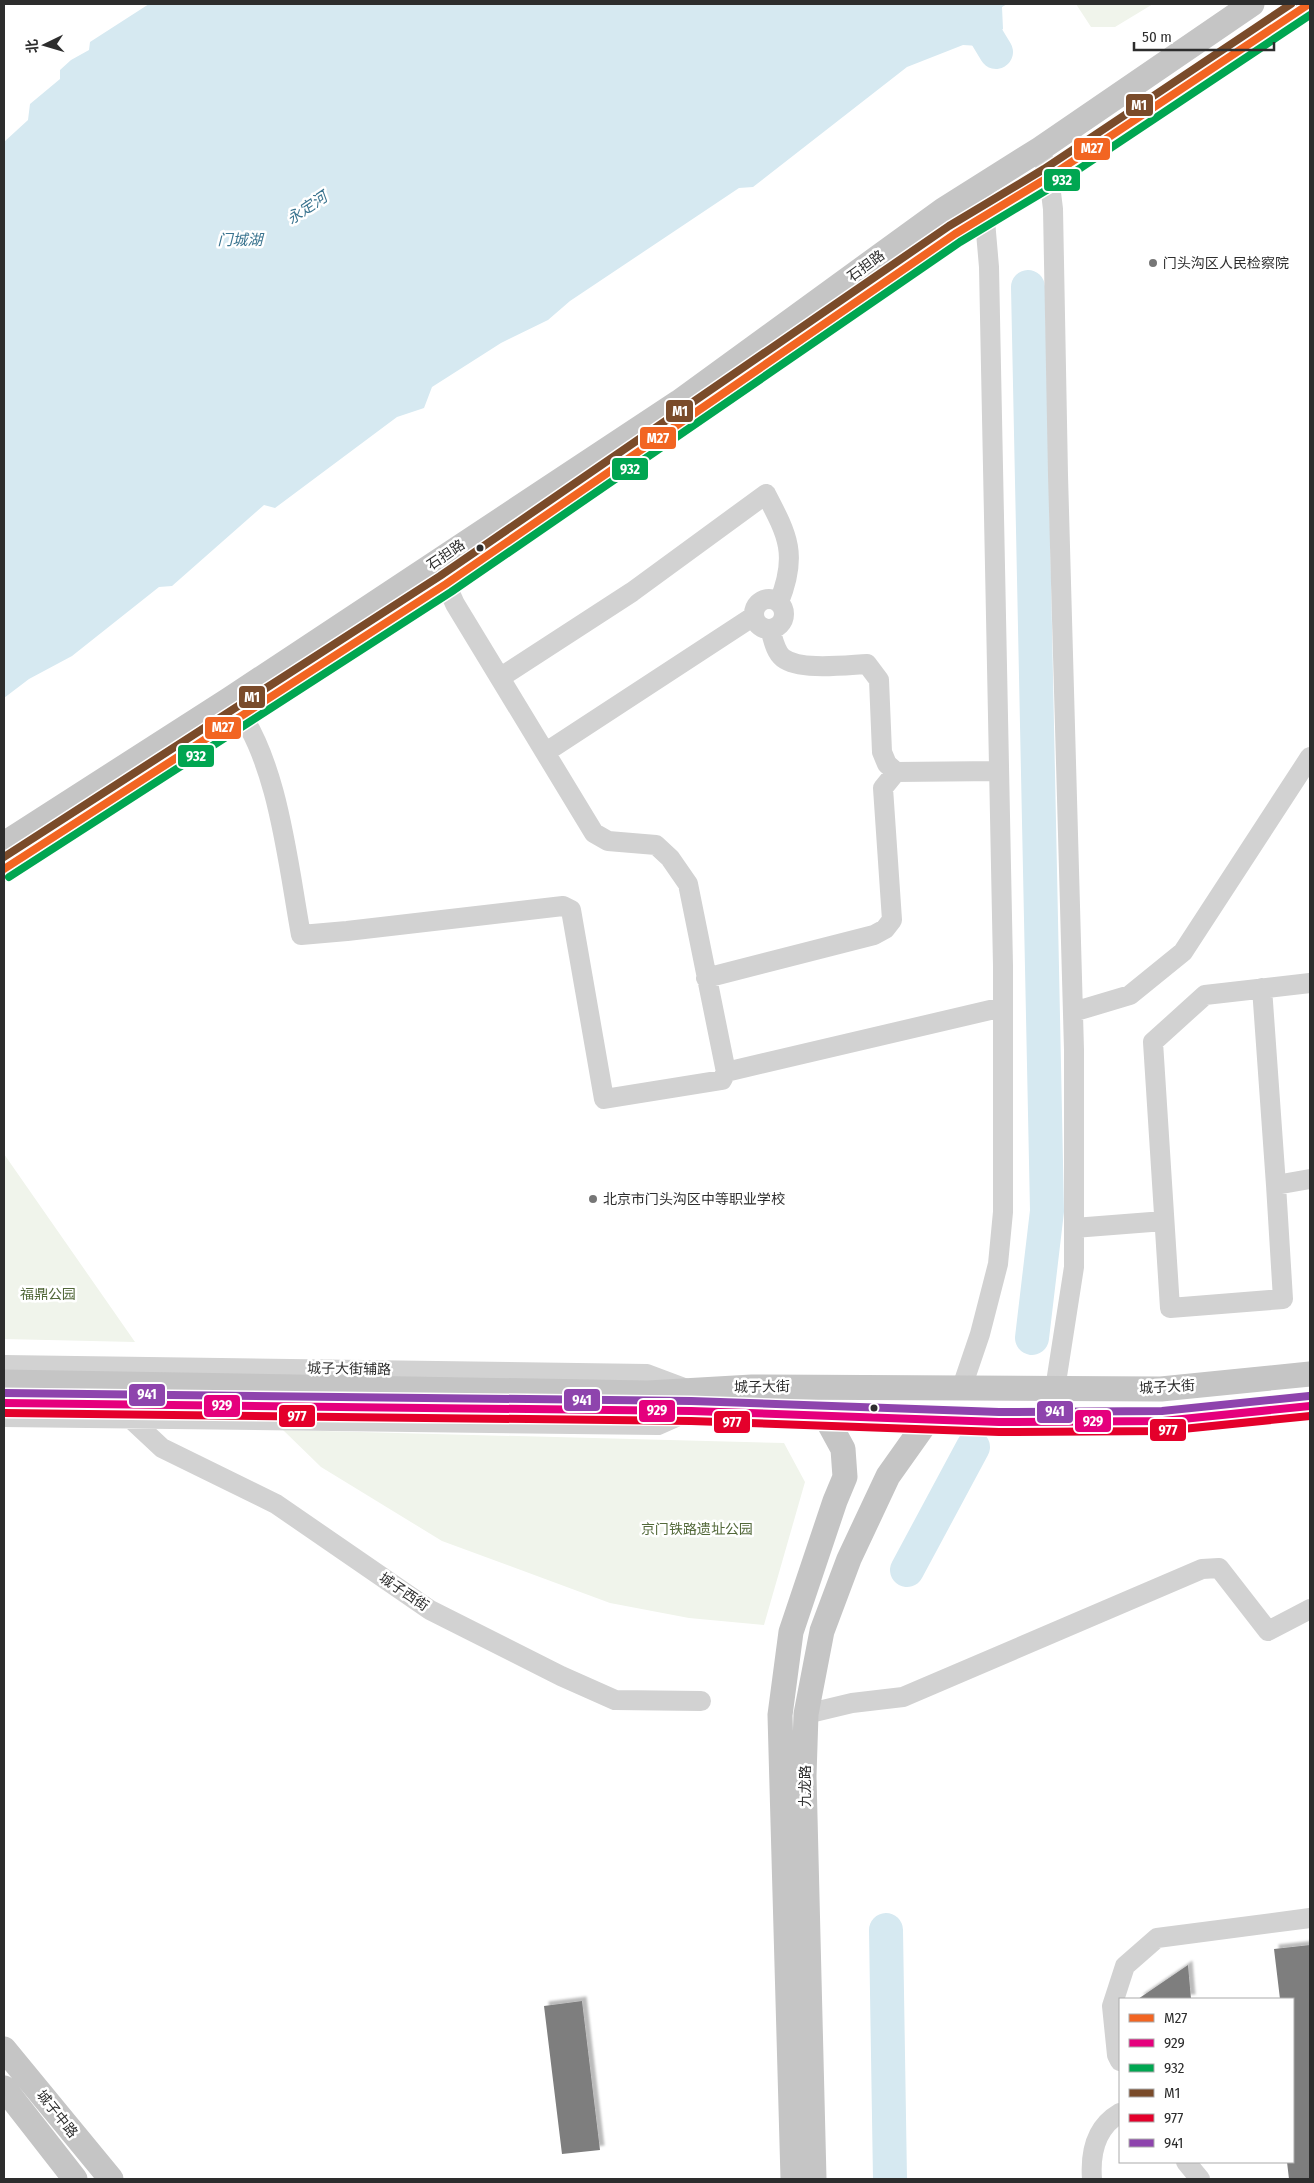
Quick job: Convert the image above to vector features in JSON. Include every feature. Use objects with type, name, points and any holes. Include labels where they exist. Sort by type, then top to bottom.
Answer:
[{"type":"main road","name":"石担路","points":[[4,869],[236,706],[679,402],[943,210],[1040,149],[1252,4]]},
{"type":"main road","name":"石担路","points":[[4,844],[446,584],[984,216],[1049,177],[1309,4]]},
{"type":"main road","name":"城子大街","points":[[4,1403],[691,1400],[752,1387],[962,1387],[1055,1390],[1161,1389],[1310,1374]]},
{"type":"main road","name":"城子大街","points":[[4,1382],[648,1393],[825,1416],[927,1421],[1163,1421],[1310,1406]]},
{"type":"main road","name":"九龙路","points":[[793,2179],[780,1715],[790,1632],[845,1477],[844,1449],[825,1416]]},
{"type":"main road","name":"九龙路","points":[[814,2179],[804,1776],[806,1714],[822,1632],[849,1560],[888,1476],[927,1421]]},
{"type":"main road","name":"城子中路","points":[[4,2049],[111,2179]]},
{"type":"main road","name":"城子中路","points":[[4,2088],[75,2179]]},
{"type":"street","points":[[1040,149],[1049,177],[1053,208],[1073,1012],[1074,1267],[1055,1390]]},
{"type":"street","points":[[962,1387],[980,1334],[998,1264],[1003,1212],[1003,1007],[989,267],[982,186]]},
{"type":"street","points":[[501,677],[632,592],[766,494],[787,537],[790,564],[779,602]]},
{"type":"street","points":[[236,706],[253,734],[274,789],[301,935],[563,906],[571,910],[604,1099],[722,1080],[726,1072],[688,884],[670,858],[656,845],[608,841],[594,832],[455,604],[446,584]]},
{"type":"street","points":[[764,599],[774,599],[779,602],[784,610],[784,620],[777,628],[770,629],[758,625],[754,616],[756,606],[764,599]]},
{"type":"street","points":[[546,752],[754,616]]},
{"type":"street","points":[[770,629],[774,645],[782,657],[796,664],[867,664],[878,680],[882,752],[887,764],[896,772],[999,771]]},
{"type":"street","points":[[1073,1012],[1130,994],[1183,952],[1310,758]]},
{"type":"street","points":[[706,978],[874,935],[885,930],[892,920],[883,788],[896,772]]},
{"type":"street","points":[[1262,988],[1283,1299],[1170,1308],[1153,1042],[1205,995],[1262,988],[1310,983]]},
{"type":"street","points":[[726,1072],[1003,1007]]},
{"type":"street","points":[[1276,1185],[1310,1179]]},
{"type":"street","points":[[1074,1228],[1164,1221]]},
{"type":"street","name":"城子大街辅路","points":[[4,1365],[647,1374],[691,1400]]},
{"type":"street","points":[[4,1417],[132,1420],[658,1424],[691,1400]]},
{"type":"street","name":"城子西街","points":[[132,1420],[162,1448],[276,1504],[430,1610],[552,1671],[615,1700],[701,1701]]},
{"type":"street","points":[[806,1714],[852,1703],[903,1697],[1202,1569],[1218,1568],[1268,1631],[1310,1609]]},
{"type":"street","points":[[1119,2059],[1112,2006],[1124,1966],[1157,1938],[1310,1918]]},
{"type":"street","points":[[1092,2179],[1091,2168],[1095,2142],[1108,2120],[1119,2113]]},
{"type":"street","points":[[1187,2163],[1200,2179]]},
{"type":"green space","points":[[1076,4],[1153,4],[1115,27],[1091,27]]},
{"type":"green space","name":"福鼎公园","points":[[4,1154],[135,1342],[4,1339]]},
{"type":"green space","name":"京门铁路遗址公园","points":[[283,1430],[784,1443],[805,1482],[764,1625],[689,1618],[610,1603],[442,1541],[321,1467]]},
{"type":"water","name":"门城湖","points":[[149,4],[1007,4],[1002,7],[1003,29],[979,46],[963,45],[907,67],[753,187],[739,188],[570,301],[548,320],[501,343],[432,387],[424,408],[397,417],[275,508],[264,505],[172,586],[159,587],[72,656],[29,679],[4,698],[4,142],[28,120],[30,104],[60,79],[60,70],[71,60],[89,50],[90,42]]},
{"type":"building","points":[[1310,1945],[1310,2179],[1289,2179],[1287,2163],[1294,2163],[1294,1998],[1280,1998],[1274,1949]]},
{"type":"building","points":[[1188,1965],[1191,1998],[1139,1998]]},
{"type":"building","points":[[582,2001],[600,2150],[562,2154],[544,2006]]},
{"type":"waterway","points":[[967,4],[996,52]]},
{"type":"waterway","points":[[1028,287],[1047,1211],[1032,1338]]},
{"type":"waterway","points":[[907,1570],[973,1447]]},
{"type":"waterway","points":[[886,1930],[890,2179]]},
{"type":"transit line","name":"M1","points":[[4,857],[440,576],[949,226],[1044,169],[1291,4]]},
{"type":"transit line","name":"M27","points":[[4,869],[446,584],[955,234],[1049,177],[1309,4]]},
{"type":"transit line","name":"932","points":[[9,877],[451,592],[960,242],[1055,185],[1310,15]]},
{"type":"transit line","name":"941","points":[[4,1393],[691,1401],[999,1412],[1162,1411],[1309,1396]]},
{"type":"transit line","name":"929","points":[[4,1403],[691,1411],[999,1422],[1163,1421],[1310,1406]]},
{"type":"transit line","name":"977","points":[[4,1413],[691,1421],[999,1432],[1163,1431],[1310,1416]]},
{"type":"place","name":"门头沟区人民检察院","points":[[1153,263]]},
{"type":"place","name":"北京市门头沟区中等职业学校","points":[[593,1199]]},
{"type":"water label","name":"永定河","points":[[307,208]]}]
